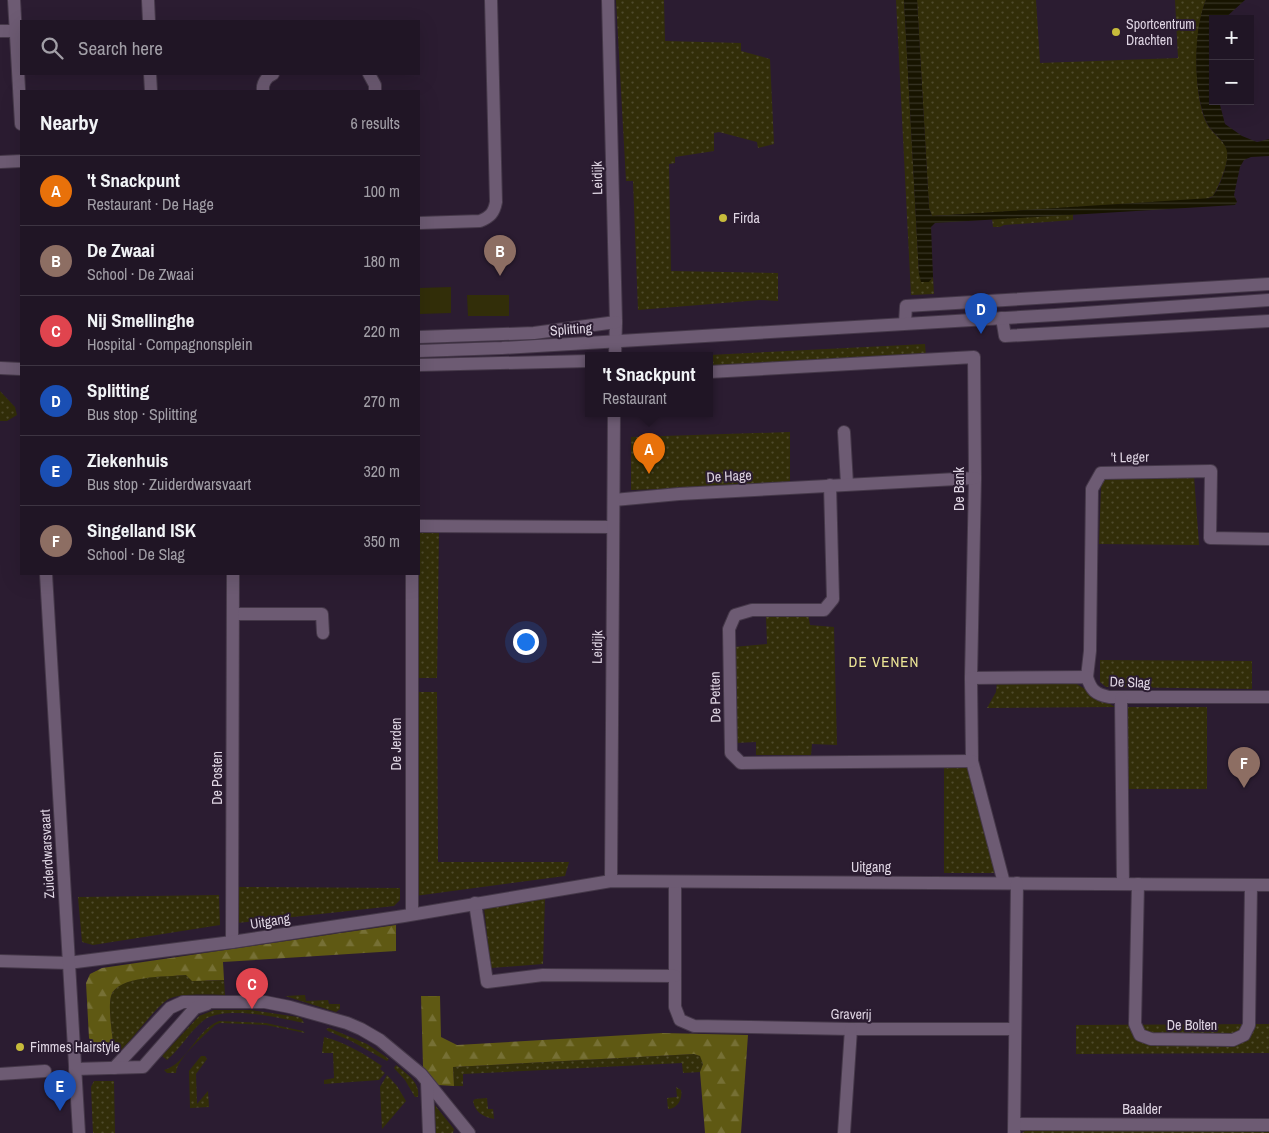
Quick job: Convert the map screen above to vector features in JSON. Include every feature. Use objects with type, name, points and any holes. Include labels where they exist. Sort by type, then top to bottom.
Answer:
[{"type":"street","points":[[14,0],[20,105]]},
{"type":"street","points":[[148,0],[149,20]]},
{"type":"street","points":[[420,223],[480,221],[488,218],[494,212],[496,202],[491,0]]},
{"type":"street","name":"Leidijk","points":[[608,0],[616,322],[615,352]]},
{"type":"street","points":[[0,31],[16,30]]},
{"type":"street","points":[[150,75],[151,90]]},
{"type":"street","points":[[263,90],[262,86],[271,75]]},
{"type":"street","points":[[370,75],[375,85],[375,90]]},
{"type":"street","points":[[0,162],[20,161]]},
{"type":"street","points":[[905,323],[906,306],[1269,284]]},
{"type":"street","name":"Splitting","points":[[420,350],[502,348],[1269,300]]},
{"type":"street","points":[[1002,318],[1005,336],[1269,321]]},
{"type":"street","name":"Splitting","points":[[420,337],[534,333],[616,322]]},
{"type":"street","name":"De Bank","points":[[713,372],[974,357],[975,478],[971,678],[972,762],[1011,883]]},
{"type":"street","points":[[420,365],[585,361]]},
{"type":"street","points":[[0,368],[20,369]]},
{"type":"street","name":"Leidijk","points":[[611,881],[614,417]]},
{"type":"street","points":[[844,432],[847,484]]},
{"type":"street","name":"'t Leger","points":[[1087,677],[1090,651],[1092,489],[1101,473],[1211,471],[1210,538],[1269,539]]},
{"type":"street","name":"De Hage","points":[[614,500],[679,494],[975,478]]},
{"type":"street","name":"De Petten","points":[[830,485],[833,600],[824,610],[752,610],[735,615],[729,629],[731,753],[741,763],[972,762]]},
{"type":"street","points":[[420,526],[613,526]]},
{"type":"street","name":"Zuiderdwarsvaart","points":[[46,575],[78,1133]]},
{"type":"street","name":"De Posten","points":[[232,942],[234,575]]},
{"type":"street","name":"De Jerden","points":[[412,575],[412,914]]},
{"type":"street","points":[[233,614],[322,614],[323,633]]},
{"type":"street","points":[[971,678],[1087,677]]},
{"type":"street","name":"De Slag","points":[[1087,677],[1090,688],[1099,695],[1121,698],[1269,697]]},
{"type":"street","points":[[1121,698],[1123,884]]},
{"type":"street","name":"Uitgang","points":[[0,961],[68,964],[232,942],[611,881],[1269,885]]},
{"type":"street","name":"Graverij","points":[[675,882],[675,1007],[680,1020],[694,1026],[851,1029],[1015,1029]]},
{"type":"street","points":[[1011,883],[1015,1029],[1015,1128]]},
{"type":"street","name":"De Bolten","points":[[1138,884],[1135,1024],[1140,1035],[1151,1039],[1188,1040],[1233,1040],[1244,1035],[1248,1025],[1251,885]]},
{"type":"street","points":[[475,902],[487,982],[543,975],[674,976]]},
{"type":"street","points":[[114,1068],[170,1008],[183,1002],[265,1002],[298,1009],[346,1023],[361,1028],[380,1040],[421,1074],[469,1133]]},
{"type":"street","points":[[75,1069],[143,1067],[195,1008],[208,1003]]},
{"type":"street","points":[[844,1133],[851,1029]]},
{"type":"street","points":[[0,1074],[45,1071]]},
{"type":"street","points":[[427,1082],[429,1133]]},
{"type":"street","name":"Baalder","points":[[1015,1128],[1269,1125]]},
{"type":"shaded area","points":[[616,0],[664,0],[665,41],[741,43],[741,51],[770,59],[774,144],[758,148],[757,142],[719,132],[714,133],[714,151],[675,157],[675,163],[669,164],[671,271],[778,273],[778,301],[760,300],[638,310],[633,181],[626,181]]},
{"type":"shaded area","points":[[896,0],[904,0],[919,274],[931,280],[933,277],[934,294],[911,295]]},
{"type":"shaded area","points":[[904,0],[917,0],[929,208],[932,216],[1211,198],[1220,183],[1225,169],[1227,152],[1224,144],[1208,125],[1202,108],[1196,60],[1199,27],[1206,0],[1245,0],[1228,15],[1209,15],[1209,105],[1220,105],[1225,124],[1242,136],[1257,142],[1269,139],[1269,156],[1251,157],[1244,160],[1240,167],[1234,195],[1237,202],[1235,205],[935,223],[931,227],[933,277],[929,282],[921,282],[919,274]]},
{"type":"shaded area","points":[[917,0],[1036,0],[1040,63],[1178,58],[1175,0],[1206,0],[1202,12],[1197,44],[1199,95],[1206,122],[1223,142],[1228,154],[1218,187],[1213,196],[1204,200],[932,216],[929,208]]},
{"type":"shaded area","points":[[1073,214],[1073,220],[1004,225],[1000,227],[993,227],[992,219]]},
{"type":"shaded area","points":[[451,287],[451,313],[420,314],[420,288]]},
{"type":"shaded area","points":[[467,295],[509,295],[509,316],[468,316]]},
{"type":"shaded area","points":[[925,344],[926,356],[713,368],[713,355]]},
{"type":"shaded area","points":[[0,391],[15,407],[17,415],[7,421],[0,421]]},
{"type":"shaded area","points":[[790,432],[790,485],[631,490],[631,437]]},
{"type":"shaded area","points":[[1111,476],[1194,476],[1199,545],[1099,544],[1101,487],[1103,480]]},
{"type":"shaded area","points":[[420,532],[439,532],[437,678],[416,678]]},
{"type":"shaded area","points":[[808,614],[810,625],[834,627],[837,745],[812,744],[811,755],[756,755],[756,742],[735,743],[733,647],[767,644],[766,617]]},
{"type":"shaded area","points":[[1100,660],[1252,661],[1252,689],[1106,687],[1100,682]]},
{"type":"shaded area","points":[[997,680],[1070,680],[1115,707],[987,708],[996,692]]},
{"type":"shaded area","points":[[416,692],[437,692],[438,862],[569,862],[565,876],[415,896]]},
{"type":"shaded area","points":[[1127,707],[1207,707],[1207,789],[1127,789]]},
{"type":"shaded area","points":[[944,767],[967,767],[996,873],[944,873]]},
{"type":"shaded area","points":[[237,887],[400,888],[400,900],[394,906],[237,923]]},
{"type":"shaded area","points":[[219,895],[220,925],[93,945],[82,942],[78,897]]},
{"type":"shaded area","points":[[545,898],[543,964],[491,968],[484,908]]},
{"type":"shaded area","points":[[186,975],[207,981],[224,980],[225,995],[190,995],[171,998],[160,1006],[120,1051],[107,1051],[111,1049],[113,1043],[110,1007],[111,996],[115,989],[133,980]]},
{"type":"shaded area","points":[[305,995],[306,1001],[328,1000],[329,1004],[340,1004],[340,1009],[336,1012],[285,996]]},
{"type":"shaded area","points":[[214,1010],[251,1010],[298,1017],[304,1023],[253,1014],[225,1013],[213,1016],[199,1024],[167,1060],[162,1056],[199,1016]]},
{"type":"shaded area","points":[[219,1021],[266,1023],[305,1033],[266,1025],[220,1023],[215,1025],[186,1054],[204,1031]]},
{"type":"shaded area","points":[[1269,1024],[1269,1053],[1076,1054],[1076,1025]]},
{"type":"shaded area","points":[[329,1028],[367,1044],[389,1059],[387,1061],[326,1029]]},
{"type":"shaded area","points":[[324,1037],[347,1045],[361,1053],[382,1066],[380,1069],[385,1073],[379,1080],[324,1084],[324,1080],[334,1078],[333,1053],[322,1053]]},
{"type":"shaded area","points":[[186,1054],[176,1073],[167,1073],[164,1070]]},
{"type":"shaded area","points":[[694,1054],[701,1056],[703,1064],[700,1072],[683,1073],[682,1063],[463,1074],[463,1086],[454,1086],[453,1067]]},
{"type":"shaded area","points":[[201,1056],[205,1056],[207,1059],[196,1074],[197,1104],[208,1091],[209,1107],[190,1108],[189,1071]]},
{"type":"shaded area","points":[[396,1065],[415,1083],[418,1097],[415,1097],[405,1080],[394,1068]]},
{"type":"shaded area","points":[[387,1075],[397,1086],[406,1101],[382,1129],[380,1087]]},
{"type":"shaded area","points":[[94,1081],[114,1081],[115,1133],[93,1133],[91,1087]]},
{"type":"shaded area","points":[[676,1087],[681,1090],[680,1100],[677,1105],[668,1109],[667,1098],[677,1097]]},
{"type":"shaded area","points":[[487,1098],[488,1109],[493,1109],[494,1119],[480,1113],[474,1105],[473,1101],[475,1099]]},
{"type":"shaded area","points":[[434,1104],[454,1129],[453,1133],[436,1133]]},
{"type":"shaded area","points":[[1269,1130],[1269,1133],[1022,1133],[1025,1131]]},
{"type":"green space","points":[[396,925],[396,951],[223,962],[224,980],[192,981],[186,975],[144,978],[123,984],[115,989],[110,1001],[113,1043],[111,1049],[107,1051],[95,1047],[89,1038],[86,983],[90,974],[102,968]]},
{"type":"green space","points":[[421,996],[440,996],[441,1037],[457,1045],[662,1033],[748,1035],[741,1133],[705,1133],[700,1072],[703,1064],[700,1056],[694,1054],[453,1067],[454,1086],[438,1085],[424,1071],[423,1066]]},
{"type":"place","name":"Sportcentrum Drachten","points":[[1116,32]]},
{"type":"place","name":"Firda","points":[[723,218]]},
{"type":"place","name":"De Zwaai","points":[[500,276]]},
{"type":"place","name":"Splitting","points":[[981,334]]},
{"type":"place","name":"'t Snackpunt","points":[[649,474]]},
{"type":"place","name":"Singelland ISK","points":[[1244,788]]},
{"type":"place","name":"Nij Smellinghe","points":[[252,1009]]},
{"type":"place","name":"Fimmes Hairstyle","points":[[20,1047]]},
{"type":"place","name":"Ziekenhuis","points":[[60,1111]]},
{"type":"district","name":"DE VENEN","points":[[884,662]]}]
